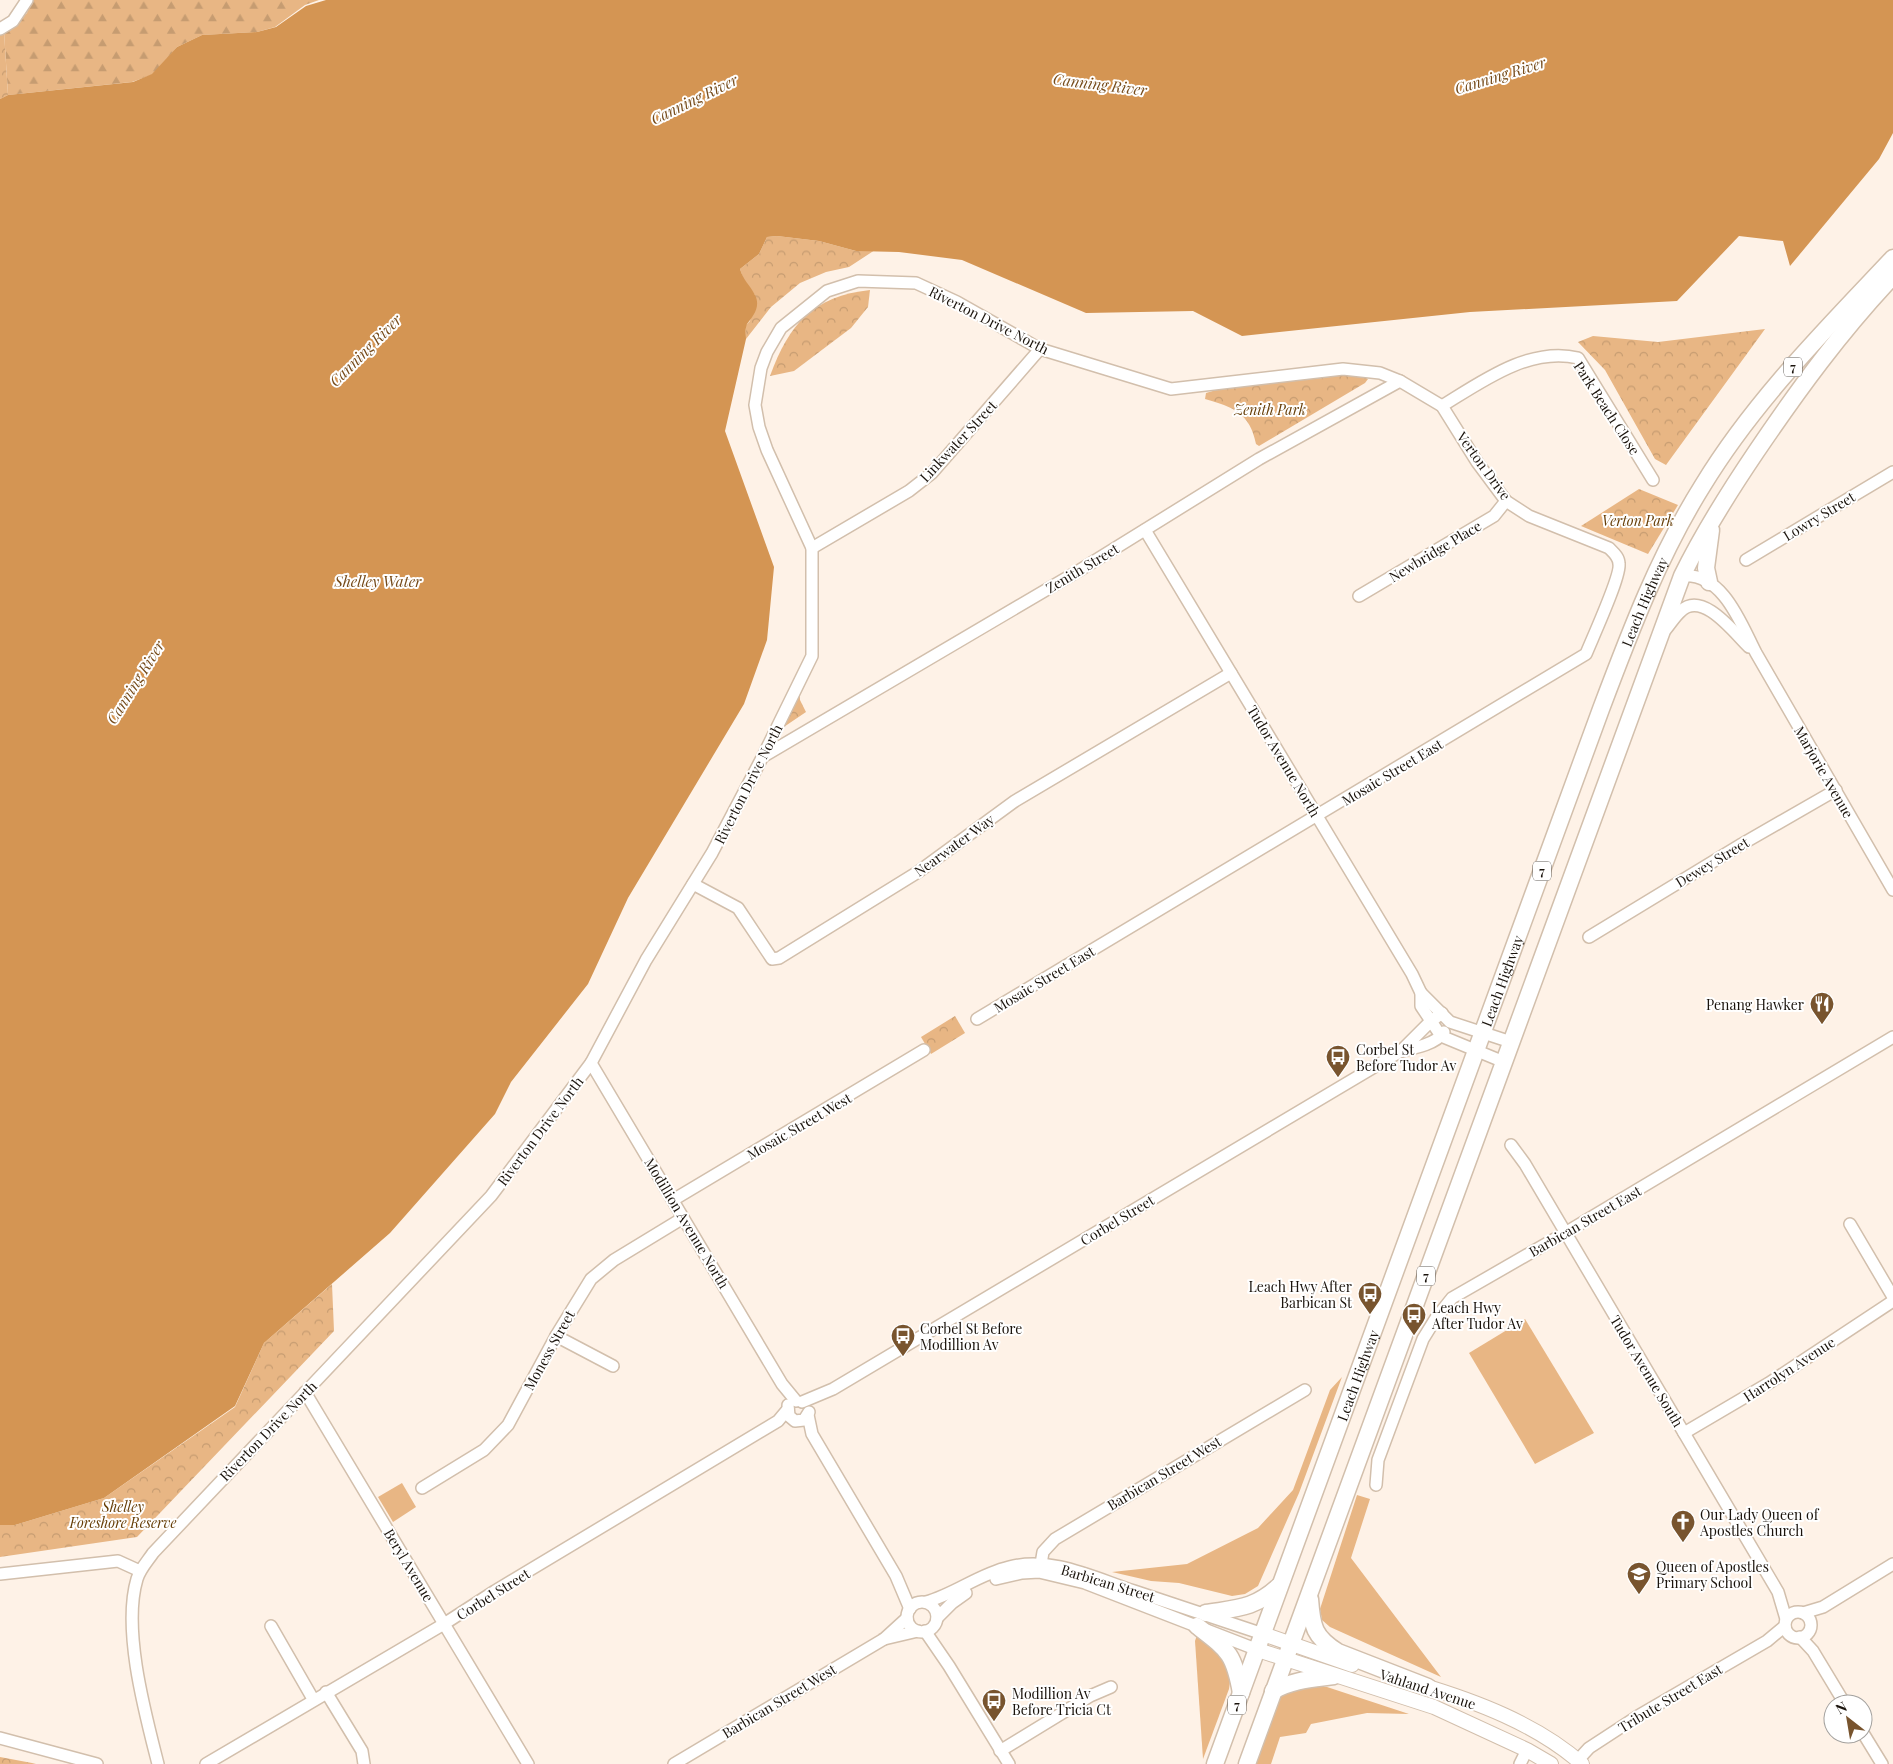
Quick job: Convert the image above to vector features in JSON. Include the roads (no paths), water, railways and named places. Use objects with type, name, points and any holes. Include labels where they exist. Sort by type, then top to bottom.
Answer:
[{"type":"highway","name":"Leach Highway","points":[[1215,1764],[1644,598],[1677,529],[1703,483],[1731,444],[1798,361],[1893,258]]},
{"type":"highway","name":"Leach Highway","points":[[1247,1764],[1682,576],[1713,518],[1776,422],[1820,360],[1853,319],[1893,276]]},
{"type":"highway","points":[[1709,582],[1706,568],[1713,518]]},
{"type":"highway","points":[[1644,598],[1665,578],[1682,576]]},
{"type":"highway","points":[[1241,1693],[1237,1668],[1232,1657],[1201,1620],[1256,1603],[1281,1584]]},
{"type":"highway","points":[[1310,1594],[1312,1624],[1319,1637],[1328,1646],[1338,1652],[1428,1687]]},
{"type":"highway","points":[[1273,1691],[1301,1680],[1334,1676]]},
{"type":"main road","name":"Vahland Avenue","points":[[1260,1642],[1288,1652],[1428,1687],[1475,1703],[1544,1736],[1580,1762]]},
{"type":"main road","name":"Vahland Avenue","points":[[1288,1652],[1334,1676],[1434,1707],[1528,1750],[1551,1764]]},
{"type":"street","points":[[0,29],[13,21],[28,0]]},
{"type":"street","name":"Riverton Drive North","points":[[158,1764],[142,1693],[131,1622],[136,1581],[140,1571],[153,1553],[491,1196],[591,1063],[646,960],[694,884],[764,756],[812,656],[812,548],[767,450],[759,427],[755,405],[761,368],[780,328],[827,291],[846,285],[874,281],[916,283],[957,302],[1040,349],[1172,389],[1343,369],[1380,373],[1400,381],[1442,406]]},
{"type":"street","name":"Linkwater Street","points":[[812,548],[909,491],[932,473],[1040,349]]},
{"type":"street","name":"Park Beach Close","points":[[1442,406],[1512,367],[1547,356],[1563,355],[1578,358],[1653,480]]},
{"type":"street","name":"Zenith Street","points":[[764,756],[1145,530],[1259,459],[1400,381]]},
{"type":"street","name":"Verton Drive","points":[[1442,406],[1477,462],[1506,501],[1529,516],[1608,548],[1616,555]]},
{"type":"street","name":"Lowry Street","points":[[1746,560],[1893,472]]},
{"type":"street","name":"Newbridge Place","points":[[1359,596],[1494,516],[1506,501]]},
{"type":"street","name":"Tudor Avenue North","points":[[1145,530],[1318,816],[1421,993],[1450,1022],[1511,1042]]},
{"type":"street","name":"Mosaic Street East","points":[[977,1019],[1586,654],[1620,566],[1616,555]]},
{"type":"street","points":[[1682,576],[1695,575],[1709,582]]},
{"type":"street","name":"Marjorie Avenue","points":[[1709,582],[1722,593],[1738,617],[1756,654],[1893,890]]},
{"type":"street","name":"Marjorie Avenue","points":[[1658,639],[1682,609],[1700,606],[1718,615],[1756,654]]},
{"type":"street","name":"Nearwater Way","points":[[694,884],[738,908],[772,958],[779,958],[918,872],[1015,801],[1232,673]]},
{"type":"street","name":"Dewey Street","points":[[1590,936],[1742,844],[1836,790]]},
{"type":"street","name":"Tudor Avenue North","points":[[1421,993],[1421,1006],[1441,1036],[1504,1062]]},
{"type":"street","name":"Corbel Street","points":[[206,1764],[313,1699],[444,1624],[495,1591],[799,1408],[1401,1051],[1430,1022],[1442,1013]]},
{"type":"street","points":[[1441,1036],[1450,1022]]},
{"type":"street","name":"Corbel Street","points":[[1401,1051],[1417,1048],[1441,1036]]},
{"type":"street","name":"Barbican Street East","points":[[1376,1485],[1378,1460],[1423,1339],[1436,1318],[1452,1298],[1565,1234],[1893,1037]]},
{"type":"street","name":"Mosaic Street West","points":[[673,1200],[924,1050]]},
{"type":"street","name":"Modillion Avenue North","points":[[591,1063],[782,1384],[799,1408],[812,1434],[896,1576],[909,1613]]},
{"type":"street","name":"Tudor Avenue South","points":[[1511,1145],[1840,1694]]},
{"type":"street","name":"Moness Street","points":[[422,1488],[484,1450],[508,1426],[556,1336],[591,1279],[614,1260],[683,1218]]},
{"type":"street","points":[[1850,1224],[1893,1297]]},
{"type":"street","name":"Harrolyn Avenue","points":[[1684,1433],[1769,1383],[1893,1301]]},
{"type":"street","points":[[556,1336],[613,1366]]},
{"type":"street","name":"Barbican Street West","points":[[1040,1568],[1043,1552],[1055,1539],[1306,1390]]},
{"type":"street","name":"Beryl Avenue","points":[[305,1392],[528,1764]]},
{"type":"street","points":[[778,1421],[804,1420],[799,1408]]},
{"type":"street","name":"Modillion Avenue North","points":[[796,1421],[812,1434]]},
{"type":"street","points":[[0,1574],[118,1561],[140,1571]]},
{"type":"street","name":"Tribute Street East","points":[[1580,1762],[1589,1748],[1638,1716],[1797,1625],[1893,1564]]},
{"type":"street","name":"Barbican Street","points":[[923,1602],[945,1597],[992,1572],[1010,1567],[1040,1568],[1201,1620],[1260,1642]]},
{"type":"street","name":"Barbican Street","points":[[928,1626],[952,1603],[986,1583],[1005,1576],[1040,1568]]},
{"type":"street","name":"Modillion Avenue North","points":[[896,1576],[923,1602]]},
{"type":"street","points":[[923,1602],[935,1610],[928,1626]]},
{"type":"street","name":"Barbican Street West","points":[[884,1639],[909,1613],[923,1602]]},
{"type":"street","points":[[909,1613],[910,1626],[928,1626]]},
{"type":"street","name":"Barbican Street","points":[[1201,1620],[1260,1642]]},
{"type":"street","points":[[271,1626],[313,1699]]},
{"type":"street","points":[[928,1626],[949,1666],[1009,1764]]},
{"type":"street","name":"Barbican Street West","points":[[674,1764],[884,1639],[928,1626]]},
{"type":"street","points":[[1000,1751],[1090,1696],[1111,1687]]},
{"type":"street","points":[[326,1692],[362,1752],[364,1764]]},
{"type":"street","points":[[0,1738],[97,1764]]},
{"type":"street","points":[[1870,1744],[1882,1764]]},
{"type":"street","points":[[1520,1764],[1528,1750]]},
{"type":"water","name":"Shelley Water","points":[[326,0],[1893,0],[1893,133],[1879,159],[1790,266],[1783,241],[1739,236],[1677,301],[1470,312],[1242,336],[1193,311],[1086,313],[962,260],[899,252],[856,251],[819,241],[777,236],[767,237],[759,254],[740,269],[757,299],[757,307],[746,326],[746,339],[725,431],[774,567],[767,640],[744,704],[628,898],[588,984],[511,1082],[495,1114],[390,1233],[264,1343],[235,1406],[104,1498],[15,1525],[0,1525],[0,99],[8,95],[133,82],[152,74],[177,47],[202,35],[257,32],[276,27],[306,6]]},
{"type":"place","name":"Penang Hawker","points":[[1822,1025]]},
{"type":"place","name":"Corbel St Before Tudor Av","points":[[1338,1078]]},
{"type":"place","name":"Leach Hwy After Barbican St","points":[[1370,1315]]},
{"type":"place","name":"Leach Hwy After Tudor Av","points":[[1414,1336]]},
{"type":"place","name":"Corbel St Before Modillion Av","points":[[903,1357]]},
{"type":"place","name":"Our Lady Queen of Apostles Church","points":[[1683,1543]]},
{"type":"place","name":"Queen of Apostles Primary School","points":[[1639,1595]]},
{"type":"place","name":"Modillion Av Before Tricia Ct","points":[[994,1722]]},
{"type":"water label","name":"Canning River","points":[[1500,75]]},
{"type":"water label","name":"Canning River","points":[[1100,84]]},
{"type":"water label","name":"Canning River","points":[[694,99]]},
{"type":"water label","name":"Canning River","points":[[365,350]]},
{"type":"water label","name":"Canning River","points":[[135,682]]},
{"type":"park label","name":"Zenith Park","points":[[1270,409]]},
{"type":"park label","name":"Verton Park","points":[[1638,520]]},
{"type":"park label","name":"Shelley Foreshore Reserve","points":[[123,1514]]}]
